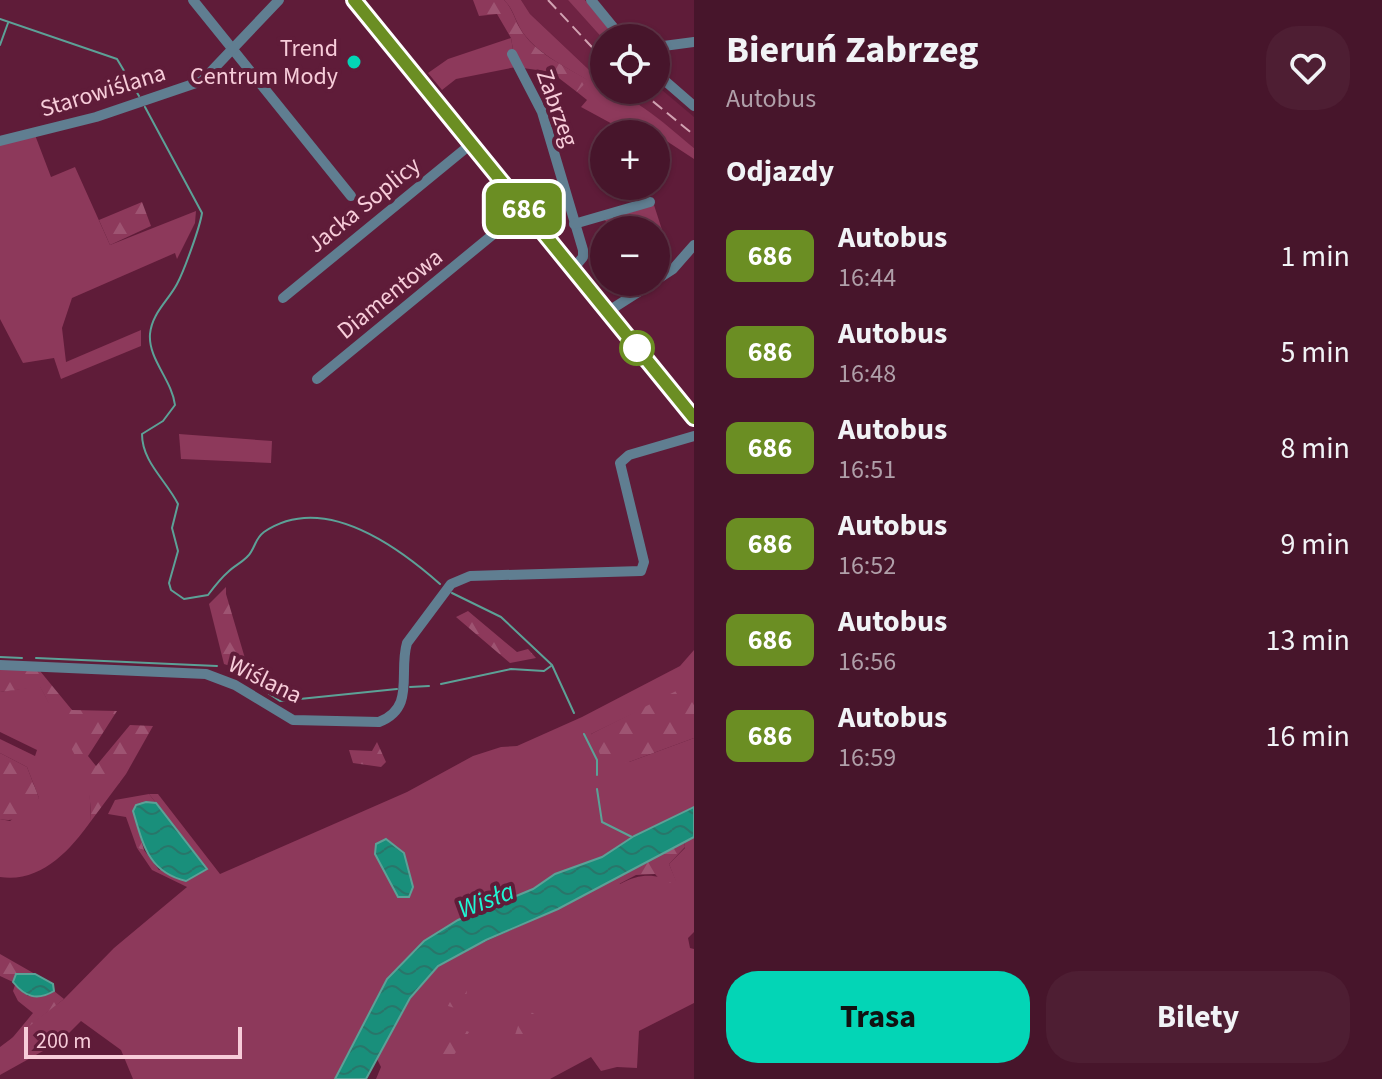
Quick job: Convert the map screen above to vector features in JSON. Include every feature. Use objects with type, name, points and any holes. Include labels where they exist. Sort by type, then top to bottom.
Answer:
[{"type":"main road","points":[[354,0],[694,418]]},
{"type":"street","points":[[193,0],[351,196]]},
{"type":"street","name":"Starowiślana","points":[[0,141],[96,117],[202,81],[279,0]]},
{"type":"street","points":[[591,0],[611,24]]},
{"type":"street","points":[[670,45],[694,42]]},
{"type":"street","name":"Zabrzeg","points":[[512,54],[542,112],[583,250],[583,257],[573,269]]},
{"type":"street","points":[[670,85],[694,106]]},
{"type":"street","name":"Jacka Soplicy","points":[[283,298],[471,144]]},
{"type":"street","points":[[574,224],[650,202]]},
{"type":"street","name":"Diamentowa","points":[[317,379],[524,209]]},
{"type":"street","points":[[670,271],[694,245]]},
{"type":"street","points":[[607,312],[632,296]]},
{"type":"street","name":"Wiślana","points":[[0,665],[206,674],[244,690],[293,720],[379,722],[392,716],[403,700],[403,655],[407,643],[451,584],[470,576],[641,571],[644,562],[622,480],[621,460],[694,436]]},
{"type":"shaded area","points":[[521,0],[568,0],[590,24],[590,71],[530,14]]},
{"type":"shaded area","points":[[670,97],[694,117],[694,148],[670,131],[670,120],[655,120],[633,104],[670,104]]},
{"type":"green space","points":[[473,0],[504,0],[533,45],[588,80],[577,92],[551,72],[516,67],[511,38],[497,14],[479,16]]},
{"type":"green space","points":[[504,0],[521,0],[530,14],[590,71],[590,104],[637,104],[660,120],[605,120],[581,107],[587,100],[577,92],[587,80],[533,44]]},
{"type":"green space","points":[[568,0],[585,0],[605,24],[590,24]]},
{"type":"green space","points":[[511,38],[516,67],[456,79],[442,90],[428,73],[448,59]]},
{"type":"green space","points":[[670,128],[694,148],[694,159],[670,143]]},
{"type":"green space","points":[[35,135],[51,177],[75,167],[110,245],[196,211],[195,223],[177,259],[175,253],[72,298],[62,328],[66,362],[141,330],[141,346],[61,379],[54,358],[23,363],[0,319],[0,144]]},
{"type":"green space","points":[[142,202],[151,226],[110,245],[99,220]]},
{"type":"green space","points":[[654,205],[658,216],[618,216]]},
{"type":"green space","points":[[179,434],[272,441],[271,463],[181,459]]},
{"type":"green space","points":[[226,587],[249,672],[224,664],[209,604]]},
{"type":"green space","points":[[468,611],[517,652],[528,649],[536,658],[510,663],[456,617]]},
{"type":"green space","points":[[694,650],[694,684],[591,734],[629,762],[694,738],[694,807],[634,836],[602,857],[555,874],[533,889],[424,941],[387,979],[335,1079],[133,1079],[121,1050],[81,1021],[61,1041],[0,1075],[0,1047],[64,999],[114,948],[187,887],[152,870],[137,848],[144,850],[159,870],[207,869],[149,794],[158,794],[220,874],[407,792],[473,756],[501,747],[517,746],[582,717],[680,666]]},
{"type":"green space","points":[[0,668],[40,671],[72,710],[117,711],[88,756],[96,766],[130,725],[153,726],[126,774],[91,821],[89,793],[82,771],[40,687],[0,692]]},
{"type":"green space","points":[[694,684],[694,738],[629,762],[604,763],[591,734]]},
{"type":"green space","points":[[40,686],[89,779],[91,821],[63,854],[41,870],[14,878],[0,877],[0,819],[10,821],[39,798],[27,767],[0,753],[0,739],[35,756],[37,750],[0,732],[0,692]]},
{"type":"green space","points":[[377,742],[386,762],[381,767],[353,763],[349,750],[372,751]]},
{"type":"green space","points":[[0,753],[27,767],[39,798],[28,812],[13,820],[0,819]]},
{"type":"green space","points":[[149,794],[156,803],[136,805],[133,811],[144,850],[137,848],[126,817],[108,814],[115,800]]},
{"type":"green space","points":[[694,837],[694,932],[688,938],[690,948],[694,949],[694,1003],[639,1031],[637,1068],[617,1067],[601,1071],[591,1057],[550,1079],[376,1079],[381,1067],[377,1059],[410,999],[438,966],[616,878],[620,884],[648,876],[676,882],[669,864],[685,848],[684,842]]},
{"type":"green space","points":[[684,842],[685,847],[669,864],[677,883],[663,883],[655,874],[636,875],[619,884],[616,878]]},
{"type":"green space","points":[[0,954],[35,974],[17,974],[13,982],[0,976]]},
{"type":"green space","points":[[461,977],[467,993],[458,1009],[448,1006],[450,996],[445,983],[449,978]]},
{"type":"green space","points":[[15,985],[28,996],[54,991],[64,999],[9,1042],[33,1013],[18,1001],[13,991]]},
{"type":"green space","points":[[524,1008],[543,1019],[534,1035],[516,1046],[513,1041]]},
{"type":"green space","points":[[453,1025],[469,1032],[448,1064],[441,1063],[445,1039]]},
{"type":"water","points":[[156,803],[207,869],[186,881],[173,877],[155,864],[144,845],[133,811],[136,805]]},
{"type":"water","points":[[694,807],[694,837],[558,909],[486,940],[438,966],[410,998],[366,1079],[335,1079],[387,979],[424,941],[458,920],[533,889],[555,874],[602,857],[634,836]]},
{"type":"water","points":[[386,839],[404,853],[413,887],[409,897],[398,897],[375,854],[376,844]]},
{"type":"water","points":[[16,974],[35,974],[53,984],[54,991],[37,997],[27,994],[13,982]]},
{"type":"waterway","points":[[0,19],[117,59],[139,96]]},
{"type":"waterway","points":[[0,45],[8,23]]},
{"type":"waterway","points":[[145,107],[202,213],[180,278],[157,313],[150,334],[153,352],[175,405],[163,421],[142,434],[150,462],[178,504],[172,528],[178,551],[169,583],[171,590],[184,599],[208,595],[225,574],[249,555],[264,532],[287,521],[310,518],[334,521],[381,540],[440,584]]},
{"type":"waterway","points":[[452,593],[501,617],[552,665],[574,713]]},
{"type":"waterway","points":[[0,657],[22,658]]},
{"type":"waterway","points":[[36,658],[217,666]]},
{"type":"waterway","points":[[441,684],[511,669],[544,671],[551,666]]},
{"type":"waterway","points":[[229,668],[280,701],[397,689]]},
{"type":"waterway","points":[[410,687],[429,686]]},
{"type":"waterway","points":[[584,734],[597,760],[597,775]]},
{"type":"waterway","points":[[597,789],[602,822],[632,837]]},
{"type":"railway","points":[[548,0],[590,45]]},
{"type":"railway","points":[[656,104],[694,135]]},
{"type":"bus line","name":"686","points":[[354,0],[694,418]]},
{"type":"place","name":"Trend Centrum Mody","points":[[354,62]]},
{"type":"water label","name":"Wisła","points":[[486,900]]}]
